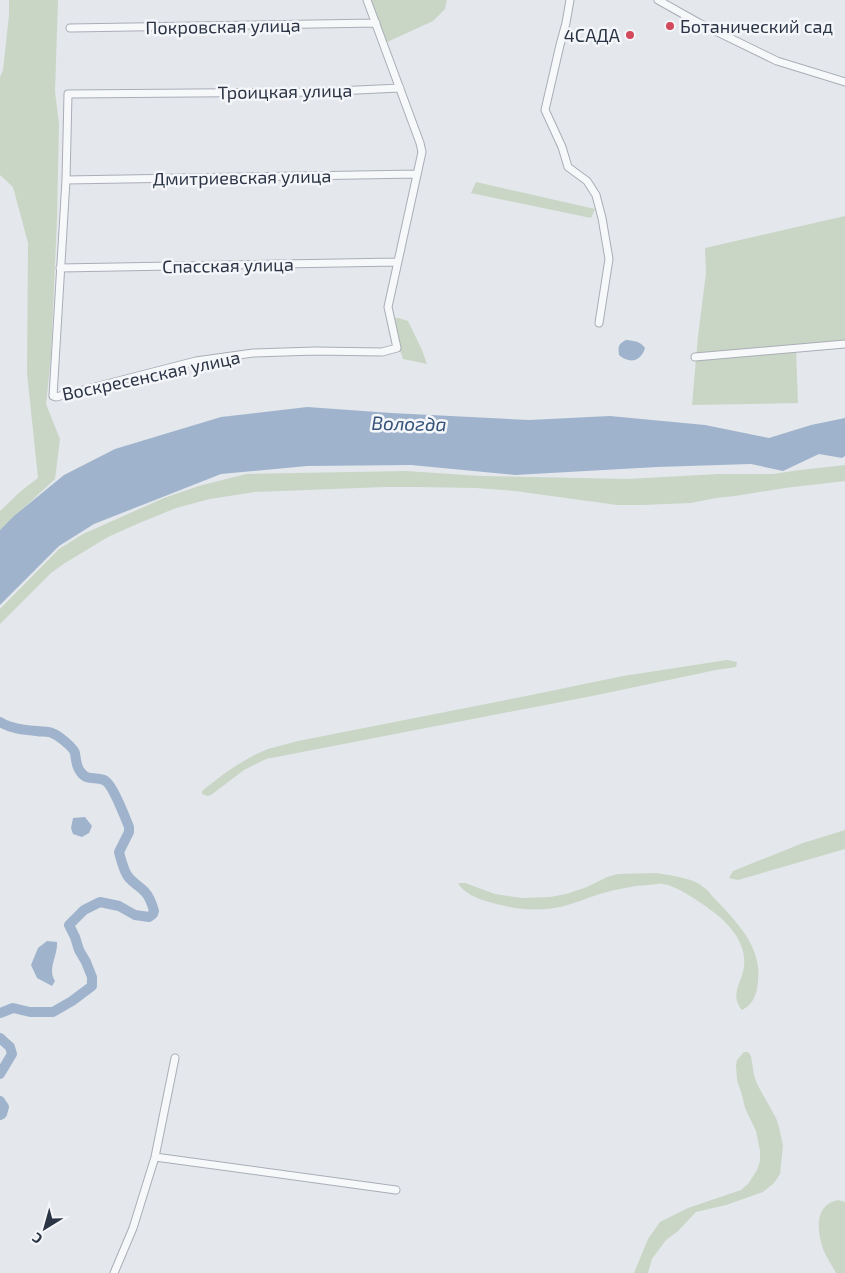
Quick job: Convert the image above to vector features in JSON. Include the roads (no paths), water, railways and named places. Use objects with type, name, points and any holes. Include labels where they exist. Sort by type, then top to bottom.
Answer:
[{"type":"street","points":[[367,0],[422,152],[396,262]]},
{"type":"street","points":[[570,0],[545,110],[562,147],[568,167],[588,181],[596,195],[602,218],[609,259],[600,323]]},
{"type":"street","points":[[658,0],[699,23],[777,61],[845,82]]},
{"type":"street","name":"Покровская улица","points":[[70,28],[376,23]]},
{"type":"street","name":"Троицкая улица","points":[[66,180],[68,94],[315,92],[400,88]]},
{"type":"street","name":"Дмитриевская улица","points":[[66,180],[418,174]]},
{"type":"street","points":[[60,268],[66,180]]},
{"type":"street","name":"Спасская улица","points":[[60,268],[396,262]]},
{"type":"street","name":"Воскресенская улица","points":[[60,268],[53,396],[196,362],[253,353],[315,351],[382,352],[397,348],[388,307],[396,262]]},
{"type":"street","points":[[695,357],[845,344]]},
{"type":"street","points":[[114,1273],[133,1228],[155,1157],[175,1058]]},
{"type":"street","points":[[155,1157],[396,1190]]},
{"type":"water","points":[[626,340],[635,341],[645,348],[638,359],[627,360],[619,355],[619,346]]},
{"type":"water","name":"Вологда","points":[[307,407],[529,420],[610,416],[705,425],[769,438],[811,425],[845,418],[845,456],[842,458],[819,454],[783,471],[751,464],[515,475],[411,465],[307,466],[221,474],[94,524],[59,546],[0,605],[0,530],[64,475],[115,449],[221,417]]},
{"type":"water","points":[[85,817],[92,826],[89,833],[82,837],[73,834],[71,828],[73,818]]},
{"type":"water","points":[[47,941],[57,942],[52,967],[55,981],[52,986],[37,978],[31,965],[38,948]]},
{"type":"waterway","points":[[0,722],[18,729],[55,734],[74,750],[78,767],[85,776],[107,782],[118,801],[129,827],[129,832],[119,852],[123,867],[129,878],[148,896],[154,911],[149,917],[135,915],[119,906],[100,902],[84,910],[69,925],[92,977],[92,986],[53,1012],[30,1012],[13,1008],[0,1013]]},
{"type":"waterway","points":[[0,1038],[10,1047],[12,1054],[0,1074]]},
{"type":"waterway","points":[[0,1101],[4,1107],[0,1115]]},
{"type":"place","name":"Ботанический сад","points":[[670,26]]},
{"type":"place","name":"4САДА","points":[[630,35]]}]
